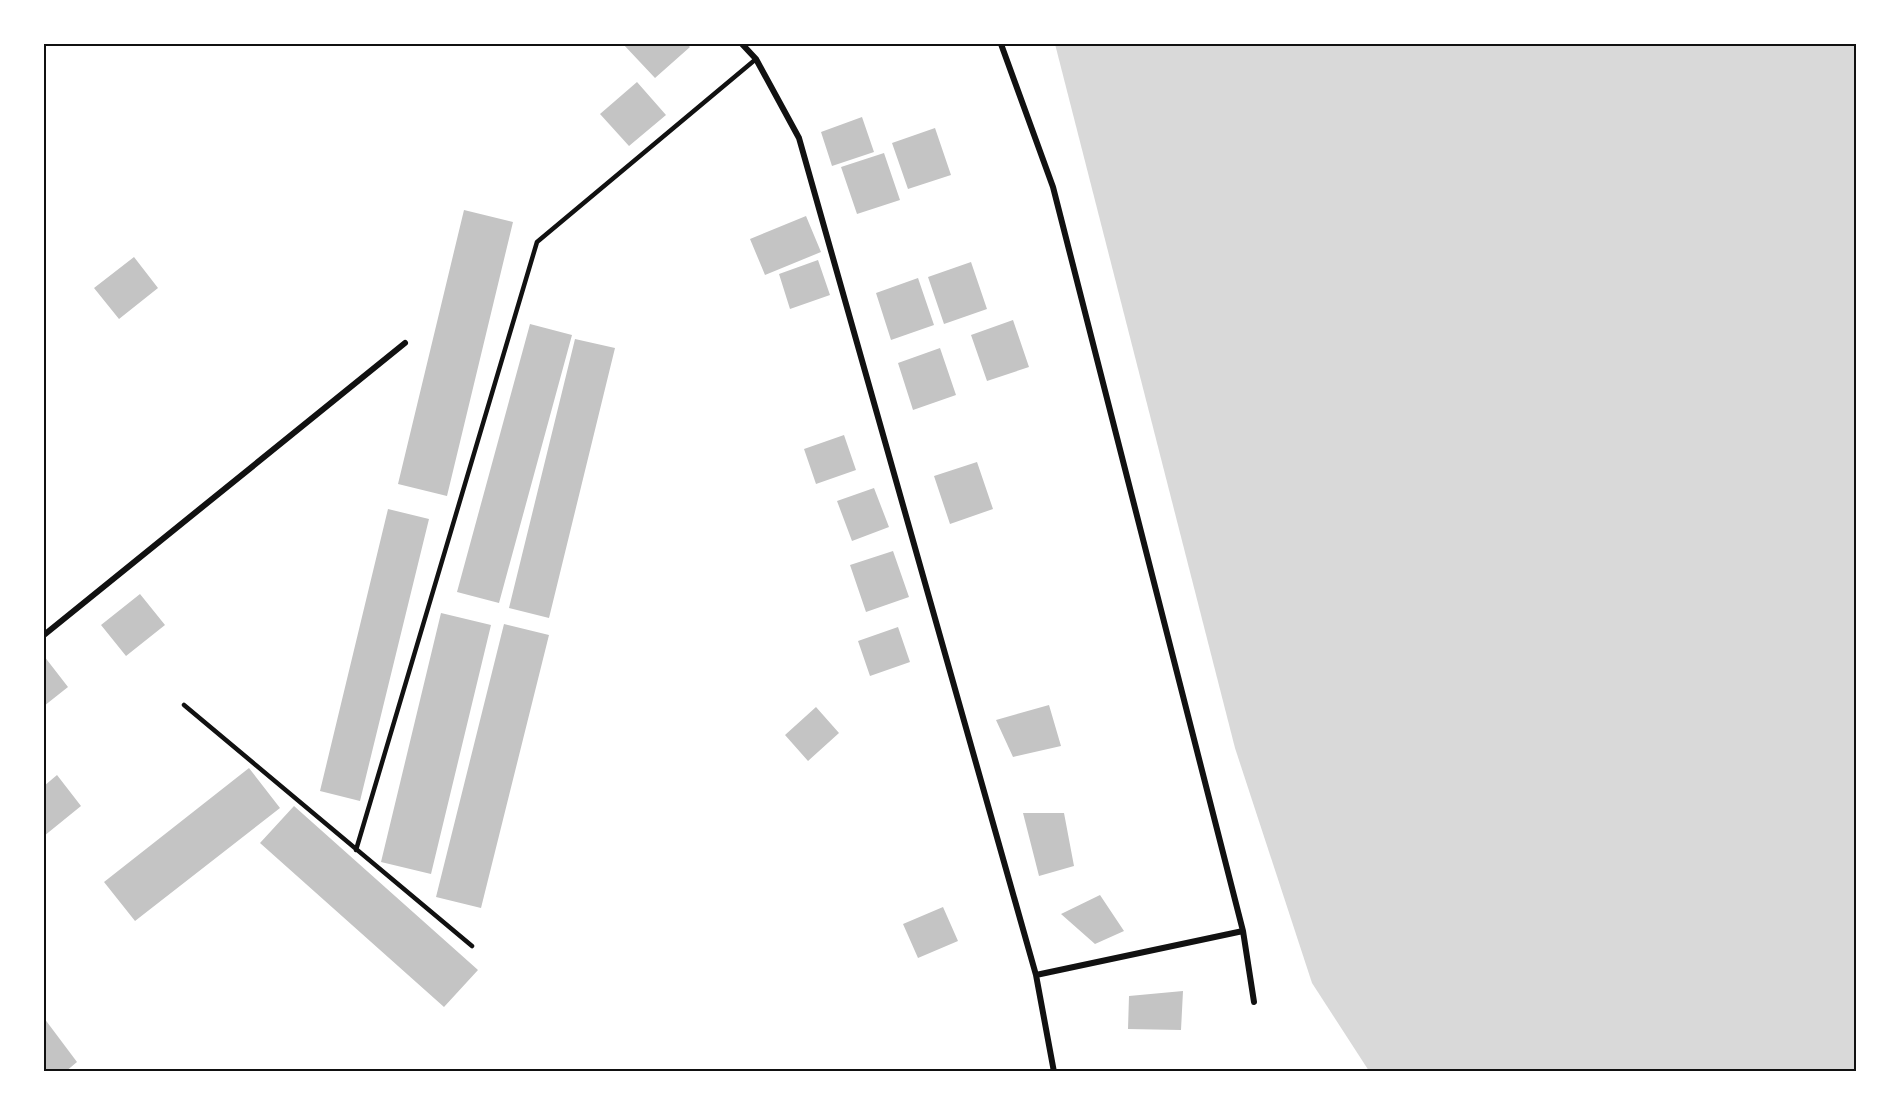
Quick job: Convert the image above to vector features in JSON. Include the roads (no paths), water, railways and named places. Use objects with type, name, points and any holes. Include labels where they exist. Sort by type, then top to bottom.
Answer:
[{"type":"street","points":[[742,44],[756,59],[799,138],[1036,975],[1054,1071]]},
{"type":"street","points":[[1001,44],[1053,187],[1244,931],[1254,1002]]},
{"type":"street","points":[[44,635],[405,343]]},
{"type":"street","points":[[1036,975],[1244,931]]},
{"type":"lane","points":[[356,850],[537,242],[756,59]]},
{"type":"lane","points":[[184,705],[472,946]]}]
